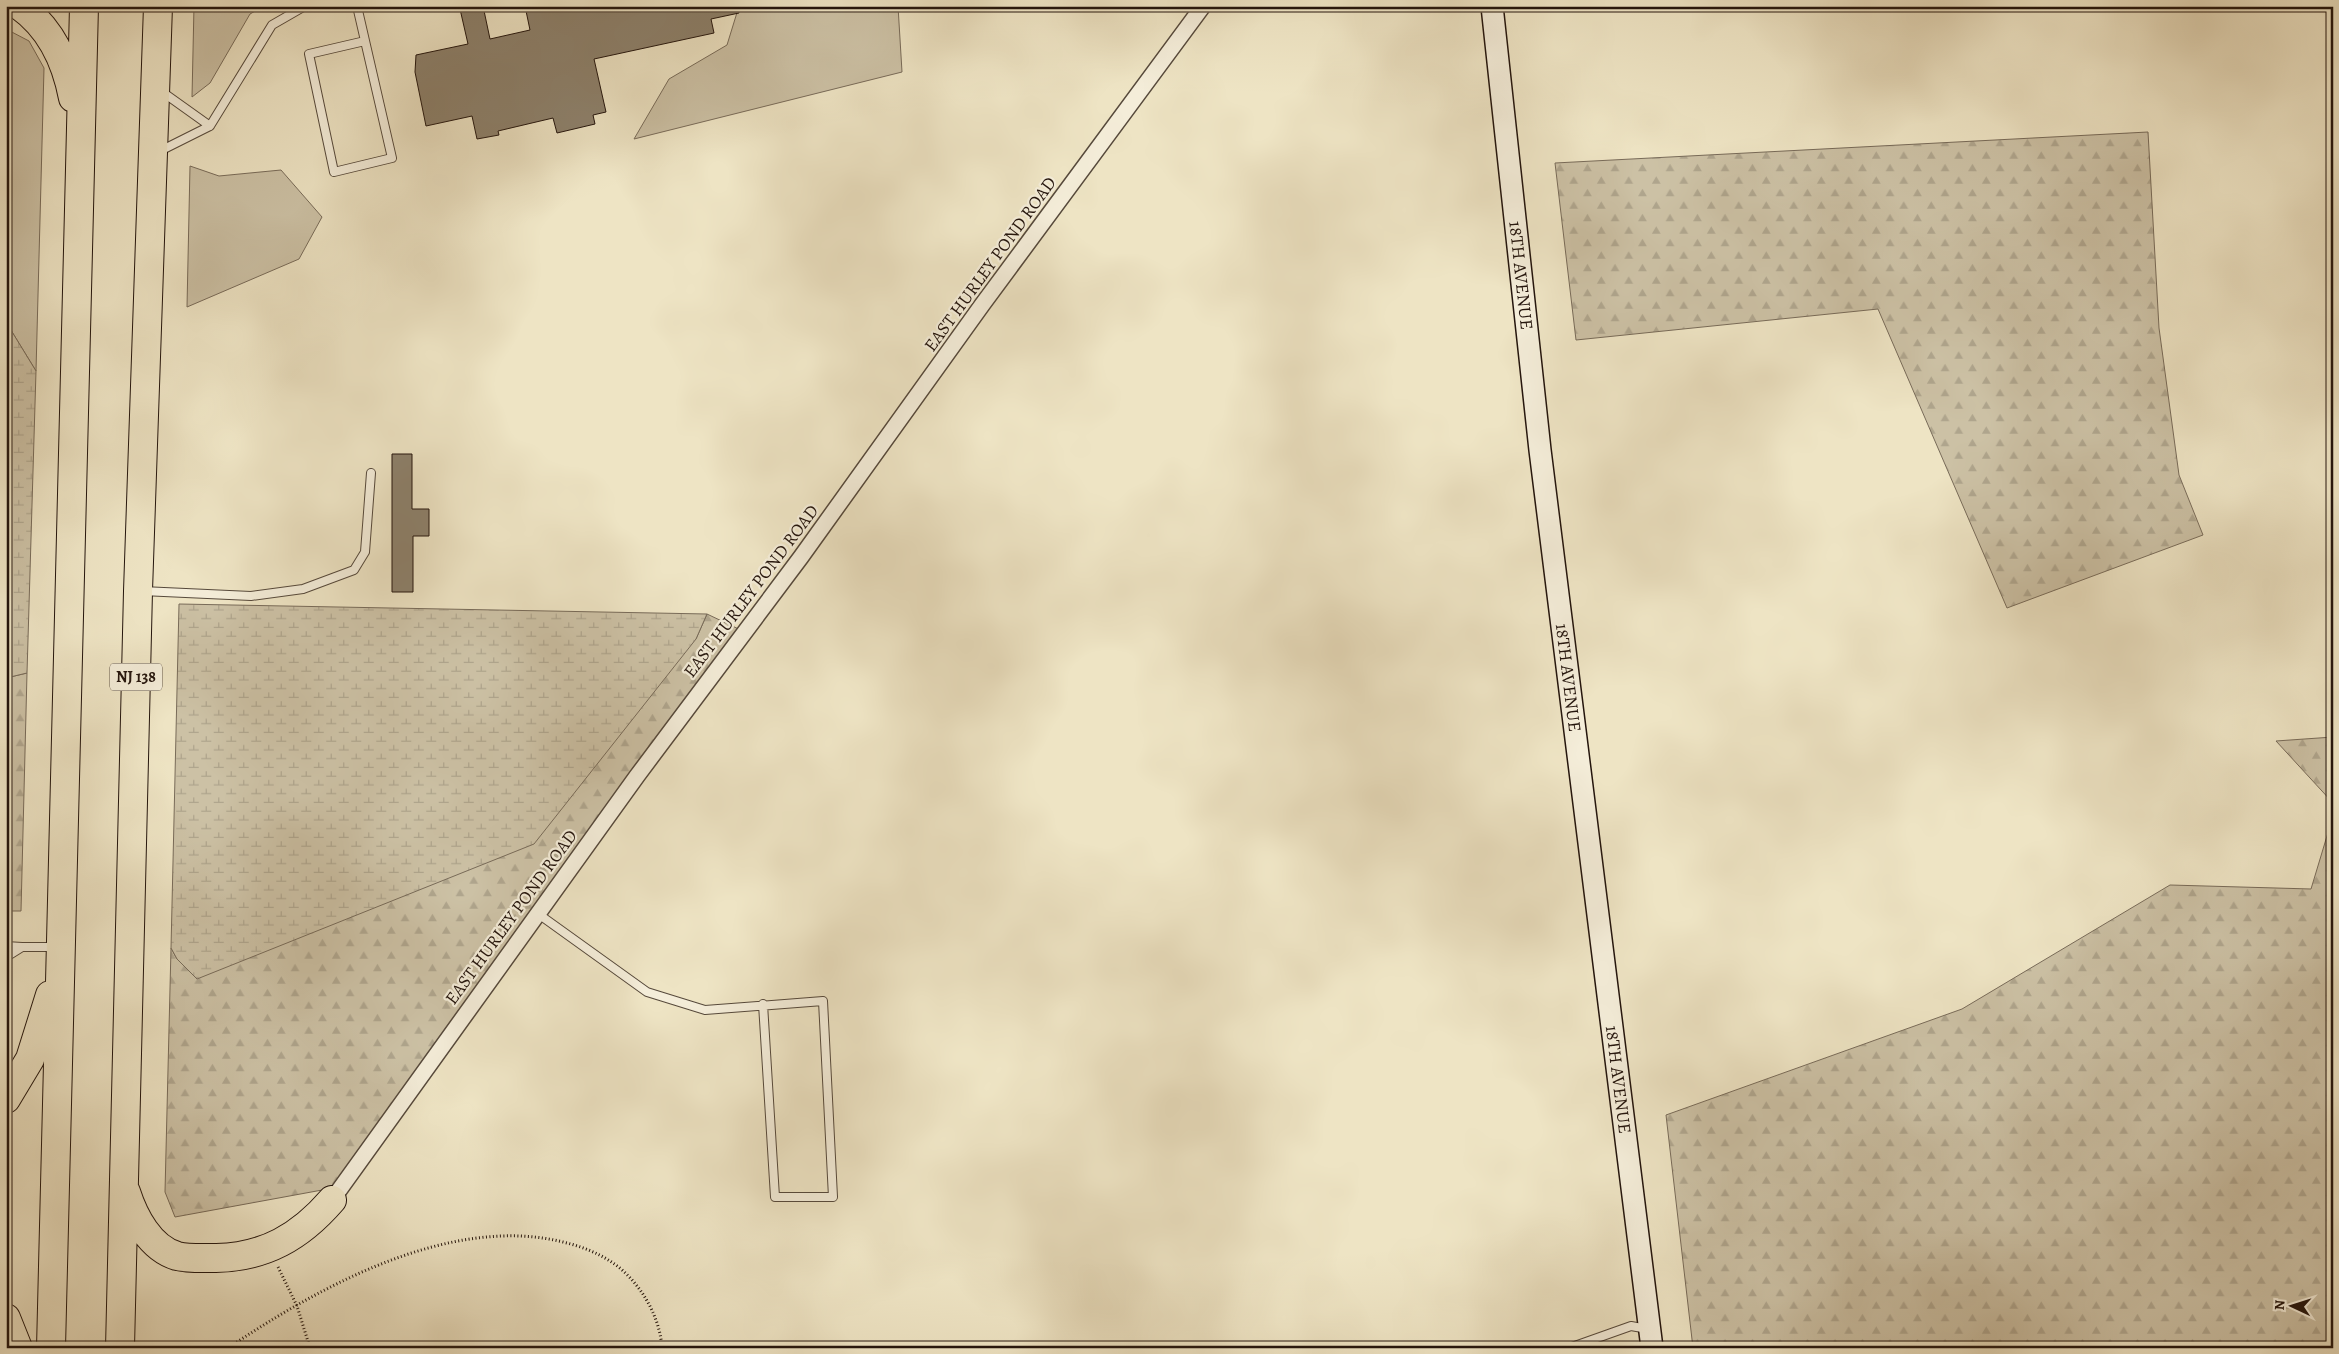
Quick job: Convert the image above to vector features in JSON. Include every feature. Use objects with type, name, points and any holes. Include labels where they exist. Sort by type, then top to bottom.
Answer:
[{"type":"highway","points":[[20,6],[44,27],[58,50],[70,86],[80,131]]},
{"type":"highway","points":[[51,1348],[84,6]]},
{"type":"highway","name":"NJ 138","points":[[120,1348],[138,591],[158,6]]},
{"type":"highway","points":[[6,1099],[30,1059],[38,1039],[62,947]]},
{"type":"highway","points":[[124,1184],[141,1225],[158,1245],[172,1254],[191,1258],[226,1258],[242,1256],[271,1248],[302,1229],[332,1200]]},
{"type":"highway","points":[[6,1318],[18,1348]]},
{"type":"street","name":"EAST HURLEY POND ROAD","points":[[332,1200],[538,913],[801,557],[982,305],[1203,6]]},
{"type":"street","name":"18TH AVENUE","points":[[1492,6],[1540,450],[1651,1339]]},
{"type":"lane","points":[[154,154],[210,126],[272,25],[305,6]]},
{"type":"lane","points":[[357,6],[392,158],[334,172],[309,54],[365,41]]},
{"type":"lane","points":[[156,87],[210,126]]},
{"type":"lane","points":[[138,591],[251,596],[303,589],[354,570],[366,552],[371,473]]},
{"type":"lane","points":[[538,913],[647,992],[705,1010],[763,1004],[823,1001],[833,1197],[775,1197],[763,1004]]},
{"type":"lane","points":[[6,946],[62,947]]},
{"type":"lane","points":[[6,957],[22,946]]},
{"type":"lane","points":[[1569,1348],[1631,1326],[1651,1339]]},
{"type":"path","points":[[228,1348],[298,1306],[352,1277],[406,1256],[434,1247],[484,1238],[533,1237],[568,1243],[595,1252],[613,1262],[630,1277],[645,1298],[656,1319],[662,1348]]},
{"type":"path","points":[[271,1248],[298,1306],[310,1348]]},
{"type":"green space","points":[[194,6],[264,6],[250,14],[210,83],[192,97]]},
{"type":"green space","points":[[739,6],[898,6],[902,72],[634,139],[669,79],[727,45]]},
{"type":"green space","points":[[6,29],[29,41],[44,68],[36,371],[6,322]]},
{"type":"green space","points":[[2148,132],[2159,328],[2179,475],[2203,535],[2007,608],[1878,309],[1576,340],[1555,163]]},
{"type":"green space","points":[[190,166],[219,176],[281,170],[322,217],[299,259],[187,307]]},
{"type":"green space","points":[[6,322],[36,371],[27,673],[6,678]]},
{"type":"green space","points":[[179,604],[707,614],[696,639],[534,844],[197,979],[177,959],[171,948]]},
{"type":"green space","points":[[707,614],[747,633],[344,1186],[175,1217],[165,1192],[171,948],[177,959],[696,639]]},
{"type":"green space","points":[[27,673],[21,911],[6,911],[6,678]]},
{"type":"green space","points":[[2333,737],[2333,803],[2276,741]]},
{"type":"green space","points":[[2333,816],[2333,1348],[1693,1348],[1666,1115],[1962,1009],[2170,885],[2311,889]]},
{"type":"building","points":[[483,6],[490,39],[530,30],[525,6],[739,6],[739,13],[711,19],[714,33],[594,59],[606,112],[593,115],[595,124],[557,133],[553,118],[498,131],[499,135],[477,139],[472,116],[426,126],[415,72],[416,55],[468,44],[460,9]]},
{"type":"building","points":[[392,454],[412,454],[412,509],[429,509],[429,536],[413,536],[413,592],[392,592]]}]
